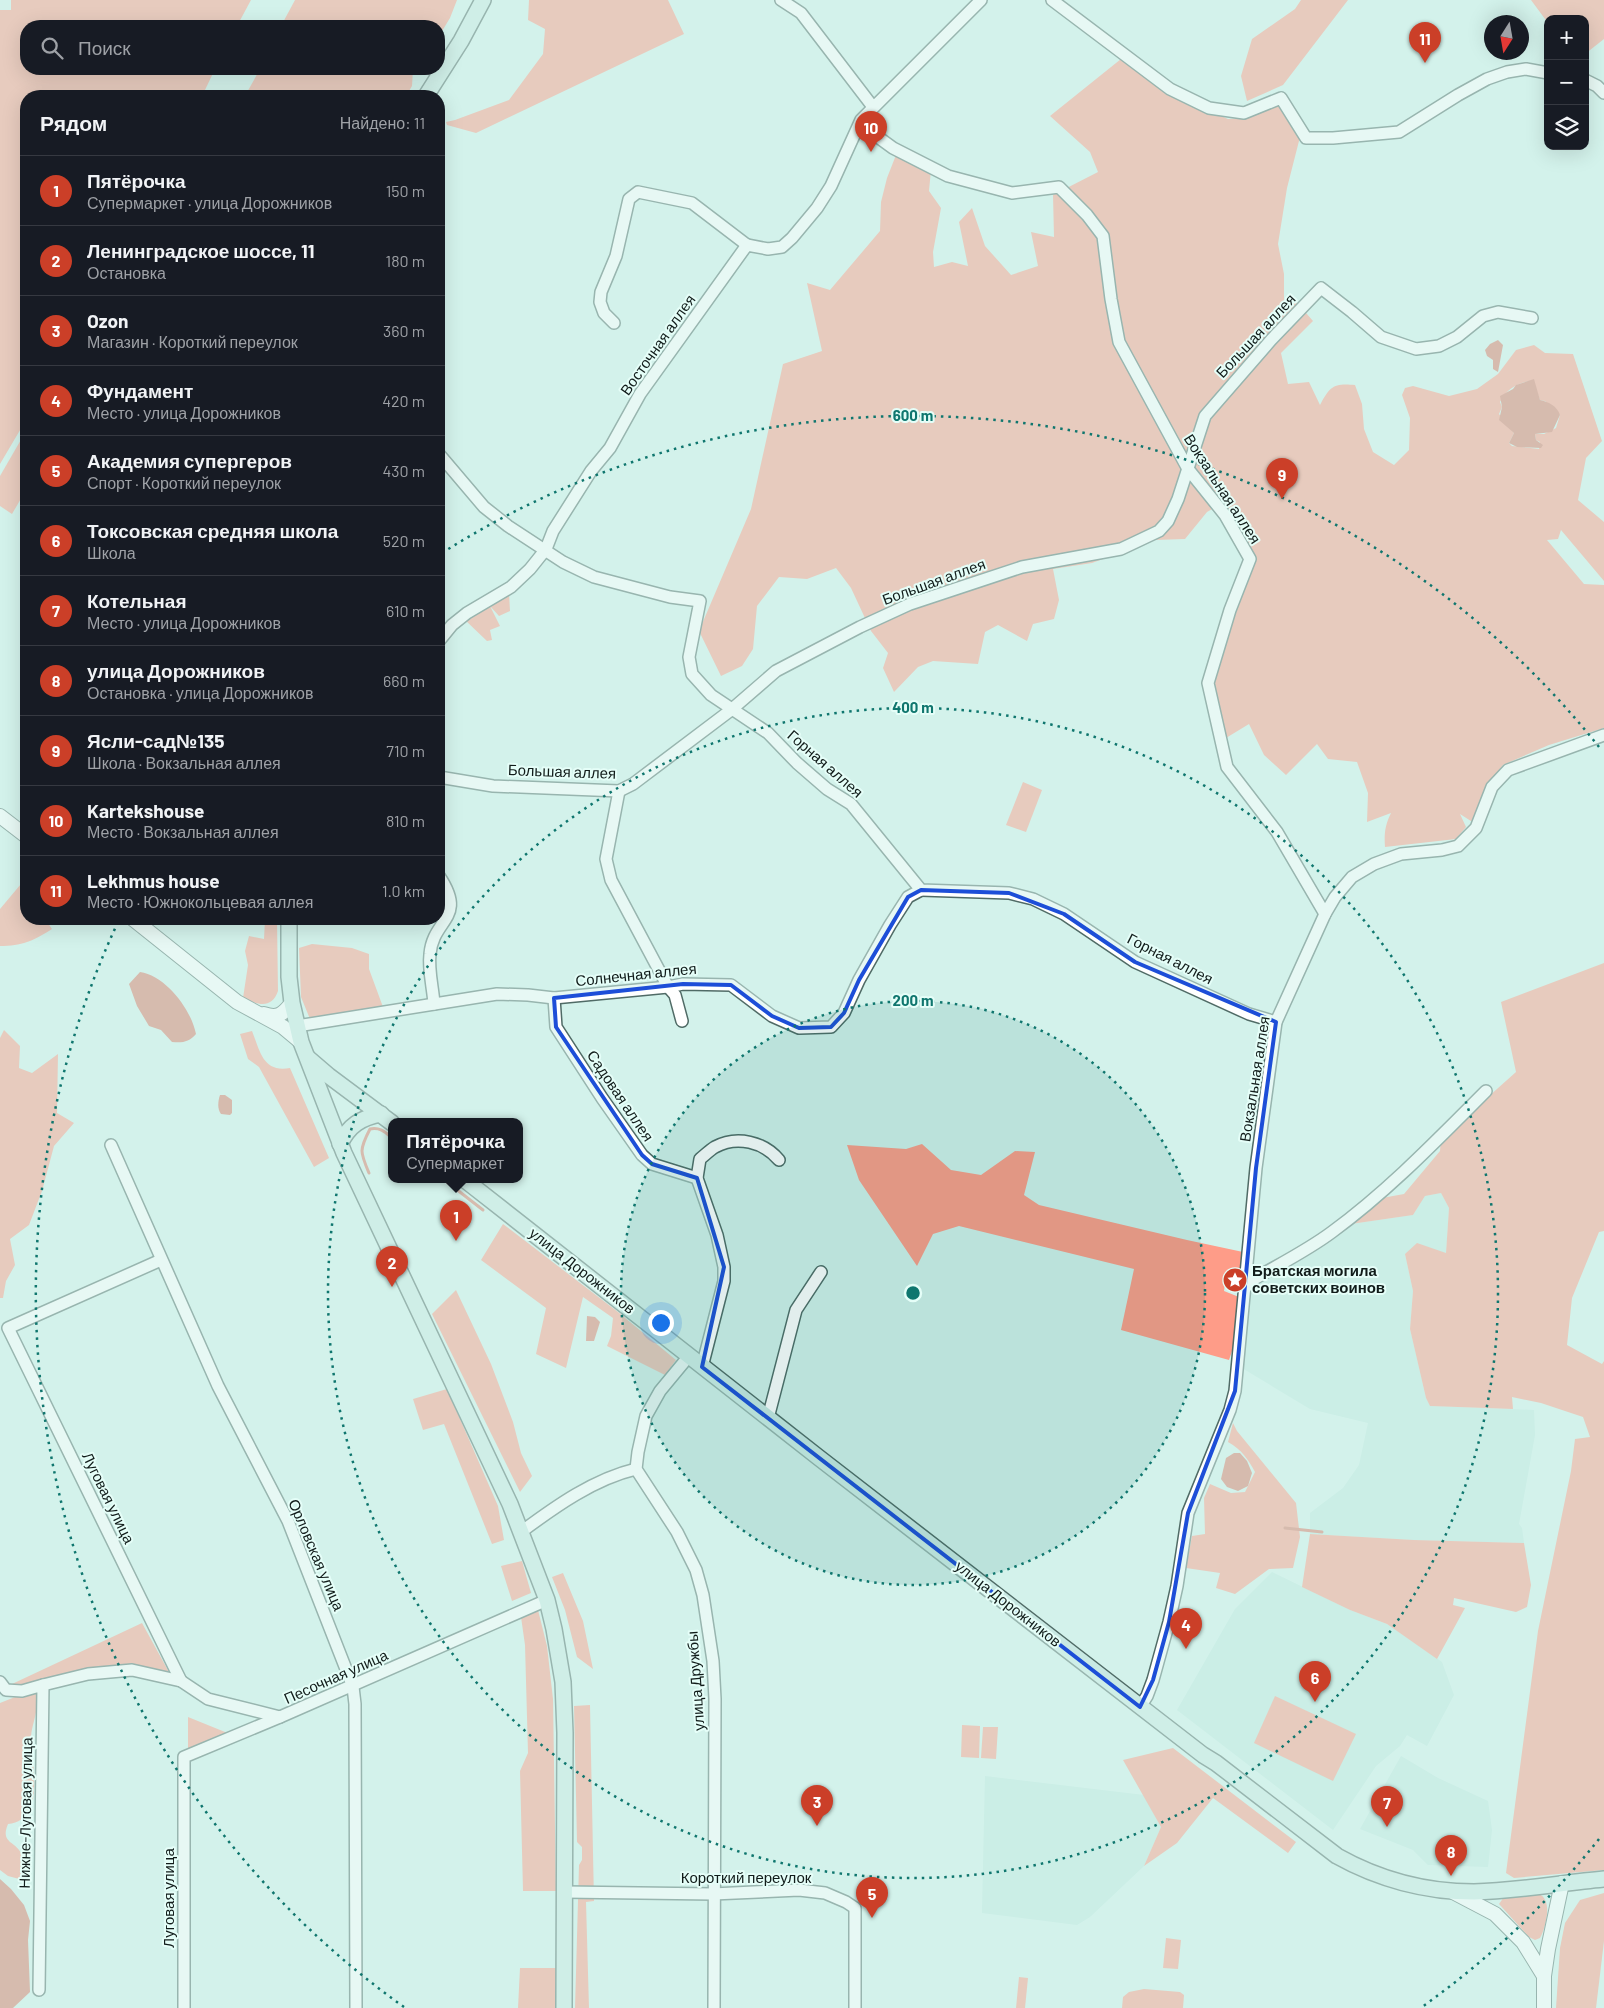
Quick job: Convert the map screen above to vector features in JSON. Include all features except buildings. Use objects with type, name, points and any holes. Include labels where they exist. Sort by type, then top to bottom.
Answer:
[{"type":"main road","points":[[445,66],[461,41],[482,0]]},
{"type":"main road","points":[[430,90],[439,75]]},
{"type":"main road","points":[[289,925],[288,954],[292,1003],[301,1042],[340,1144],[466,1410],[521,1532],[547,1600],[554,1629],[564,1697],[564,2008]]},
{"type":"main road","points":[[307,1057],[329,1076],[387,1119]]},
{"type":"main road","points":[[340,1144],[346,1131],[365,1117],[387,1119]]},
{"type":"main road","name":"улица Дорожников","points":[[469,1183],[702,1367],[1337,1856],[1356,1866],[1402,1882],[1452,1891],[1497,1891],[1604,1879]]},
{"type":"street","points":[[781,0],[801,13],[873,107]]},
{"type":"street","points":[[614,323],[604,313],[600,302],[601,292],[616,256],[629,199],[638,192],[692,203],[747,244],[768,249],[782,247],[817,208],[831,186],[861,120],[981,0]]},
{"type":"street","points":[[1052,0],[1170,89],[1209,108],[1244,113],[1281,98],[1306,138],[1398,132],[1458,95],[1494,77],[1526,69],[1544,72]]},
{"type":"street","points":[[1589,82],[1597,86],[1604,93]]},
{"type":"street","name":"Вокзальная аллея","points":[[860,124],[893,148],[948,176],[1012,193],[1059,187],[1087,215],[1103,236],[1110,299],[1119,342],[1188,469],[1225,515],[1250,559],[1230,610],[1208,683],[1227,767],[1277,832],[1325,914],[1276,1022],[1256,1168],[1235,1392],[1230,1410],[1188,1513],[1177,1586],[1169,1622],[1150,1688],[1140,1706]]},
{"type":"street","name":"Восточная аллея","points":[[445,634],[452,625],[467,613],[511,587],[530,569],[546,549],[553,532],[591,471],[610,448],[640,394],[747,244]]},
{"type":"street","name":"Большая аллея","points":[[445,778],[493,786],[619,791],[633,784],[731,710],[776,671],[860,627],[910,604],[1022,567],[1121,549],[1160,531],[1168,521],[1178,500],[1199,428],[1211,406],[1321,288],[1381,338],[1416,349],[1439,346],[1457,337],[1483,316],[1498,312],[1532,318]]},
{"type":"street","name":"Горная аллея","points":[[445,461],[484,507],[508,526],[546,549],[563,562],[594,577],[670,597],[700,601],[689,657],[692,674],[711,695],[768,734],[797,764],[827,789],[851,804],[921,890],[1009,893],[1033,899],[1064,914],[1135,962],[1249,1014],[1276,1022]]},
{"type":"street","points":[[1325,914],[1335,897],[1352,878],[1374,864],[1401,854],[1442,850],[1458,846],[1476,828],[1492,788],[1508,770],[1604,735]]},
{"type":"street","points":[[619,791],[606,859],[611,880],[668,987],[675,994],[682,1021]]},
{"type":"street","points":[[0,816],[20,831]]},
{"type":"street","points":[[445,885],[448,890],[450,914],[445,921]]},
{"type":"street","name":"Солнечная аллея","points":[[298,1026],[497,994],[554,998],[683,984],[731,984],[772,1016],[799,1028],[832,1027],[844,1013],[859,980],[908,897],[921,890]]},
{"type":"street","points":[[141,925],[237,1002],[274,1017],[283,1014],[292,1003]]},
{"type":"street","points":[[434,1004],[429,954],[433,939],[443,925]]},
{"type":"street","name":"Садовая аллея","points":[[554,998],[556,1027],[602,1098],[642,1154],[652,1164],[697,1178]]},
{"type":"street","points":[[261,1013],[291,1032],[301,1042]]},
{"type":"street","points":[[1244,1289],[1254,1279],[1331,1233],[1389,1186],[1486,1091]]},
{"type":"street","points":[[702,1367],[724,1281],[724,1267],[717,1235],[697,1178],[700,1159],[716,1146],[736,1140],[761,1145],[771,1150],[779,1160]]},
{"type":"street","name":"Орловская улица","points":[[110,1145],[218,1386],[288,1521],[353,1687],[355,1704],[356,2008]]},
{"type":"street","name":"Луговая улица","points":[[161,1260],[8,1328],[181,1681]]},
{"type":"street","points":[[768,1418],[796,1310],[822,1272]]},
{"type":"street","points":[[521,1532],[544,1514],[603,1480],[636,1468],[646,1416],[660,1391],[689,1356]]},
{"type":"street","name":"улица Дружбы","points":[[636,1468],[688,1550],[703,1595],[713,1661],[716,1700],[713,1894],[714,2008]]},
{"type":"street","name":"Песочная улица","points":[[43,1685],[88,1674],[132,1670],[181,1681],[208,1699],[280,1717],[353,1687],[523,1609],[547,1600]]},
{"type":"street","points":[[0,1682],[6,1690],[22,1691],[43,1685]]},
{"type":"street","name":"Нижне-Луговая улица","points":[[39,1990],[43,1685]]},
{"type":"street","name":"Луговая улица","points":[[184,2008],[184,1757],[280,1717]]},
{"type":"street","points":[[1544,2008],[1544,1976],[1562,1883]]},
{"type":"street","name":"Короткий переулок","points":[[565,1892],[713,1894],[800,1890],[825,1893],[855,1908],[855,2008]]},
{"type":"street","points":[[1452,1891],[1495,1914]]},
{"type":"street","points":[[1497,1891],[1491,1902],[1491,1907],[1495,1914],[1523,1942],[1544,1976]]},
{"type":"highlighted area","points":[[921,890],[1009,893],[1064,914],[1135,962],[1276,1022],[1256,1168],[1235,1391],[1188,1513],[1169,1622],[1153,1680],[1140,1707],[702,1367],[724,1267],[697,1178],[652,1164],[642,1155],[556,1027],[554,998],[683,984],[731,985],[772,1016],[799,1028],[831,1027],[844,1013],[859,980],[908,897]]},
{"type":"shaded area","points":[[11,0],[251,0],[240,20],[20,20],[20,75],[212,75],[205,90],[20,90],[20,430],[0,464],[0,10],[11,10]]},
{"type":"shaded area","points":[[295,0],[457,0],[445,26],[445,20],[284,20]]},
{"type":"shaded area","points":[[529,0],[668,0],[684,34],[476,133],[447,125],[446,122],[509,100],[543,54],[545,29],[528,20]]},
{"type":"shaded area","points":[[1301,0],[1348,0],[1283,85],[1247,101],[1241,76],[1252,39],[1295,9]]},
{"type":"shaded area","points":[[1531,0],[1604,0],[1604,39],[1589,51],[1589,15],[1544,15],[1544,18]]},
{"type":"shaded area","points":[[1121,59],[1168,92],[1228,119],[1247,118],[1280,103],[1300,137],[1287,188],[1278,244],[1284,274],[1284,312],[1294,299],[1313,321],[1281,353],[1288,384],[1309,382],[1320,405],[1333,387],[1337,385],[1355,385],[1362,404],[1364,429],[1373,452],[1394,465],[1409,450],[1410,418],[1402,395],[1405,388],[1413,386],[1449,396],[1477,389],[1498,374],[1516,350],[1534,345],[1545,353],[1573,354],[1602,441],[1586,458],[1578,500],[1604,522],[1604,581],[1561,530],[1558,539],[1547,540],[1584,584],[1604,585],[1604,728],[1549,745],[1503,765],[1486,787],[1474,823],[1460,814],[1466,827],[1456,839],[1385,847],[1385,830],[1391,813],[1367,822],[1368,793],[1357,762],[1328,759],[1317,744],[1286,775],[1264,755],[1249,724],[1226,738],[1212,679],[1254,559],[1221,504],[1207,512],[1185,539],[1155,540],[1092,563],[1053,569],[1059,600],[1054,619],[1033,624],[1027,641],[998,625],[985,632],[978,664],[933,661],[918,667],[894,692],[883,668],[888,653],[871,631],[851,588],[836,568],[807,579],[779,577],[757,606],[753,649],[742,666],[721,676],[699,631],[751,509],[783,364],[822,351],[807,283],[830,290],[880,231],[881,202],[887,178],[896,155],[931,170],[929,191],[941,208],[933,252],[934,267],[952,262],[968,266],[959,222],[972,208],[985,246],[1011,275],[1038,266],[1031,232],[1054,237],[1053,195],[1098,172],[1090,152],[1050,116]],"holes":[[[1530,381],[1535,387],[1540,400],[1545,401],[1560,415],[1556,428],[1544,434],[1535,434],[1536,440],[1540,442],[1539,449],[1512,446],[1509,443],[1514,433],[1499,414],[1502,407],[1500,402],[1512,388],[1521,383]]]},
{"type":"shaded area","points":[[257,75],[413,75],[412,86],[410,90],[248,90]]},
{"type":"shaded area","points":[[1498,340],[1503,345],[1498,372],[1493,369],[1493,360],[1487,356],[1485,350],[1490,344]]},
{"type":"shaded area","points":[[1534,379],[1540,400],[1552,405],[1560,415],[1552,432],[1535,434],[1536,440],[1543,445],[1541,448],[1517,447],[1509,443],[1514,433],[1499,420],[1502,407],[1500,396],[1513,389],[1516,385]]},
{"type":"shaded area","points":[[20,441],[20,500],[12,514],[0,506],[0,476]]},
{"type":"shaded area","points":[[509,593],[510,611],[499,616],[490,606],[500,626],[490,630],[492,640],[487,641],[465,620]]},
{"type":"shaded area","points":[[1023,782],[1042,790],[1026,832],[1006,825]]},
{"type":"shaded area","points":[[20,885],[20,925],[49,925],[52,929],[27,942],[0,946],[0,909]]},
{"type":"shaded area","points":[[265,925],[277,925],[278,991],[272,1001],[259,1004],[243,998],[248,965],[245,951],[249,936],[264,939]]},
{"type":"shaded area","points":[[312,944],[352,948],[369,954],[369,969],[383,1007],[310,1019],[301,997],[299,948]]},
{"type":"shaded area","points":[[1604,963],[1604,1231],[1599,1232],[1572,1298],[1567,1345],[1602,1364],[1604,1361],[1604,1870],[1514,1878],[1506,1873],[1538,1631],[1571,1471],[1575,1439],[1590,1437],[1583,1417],[1541,1403],[1512,1397],[1513,1409],[1430,1406],[1426,1398],[1410,1329],[1413,1291],[1405,1254],[1417,1243],[1446,1253],[1449,1208],[1441,1193],[1425,1196],[1413,1215],[1351,1224],[1382,1198],[1404,1194],[1440,1151],[1441,1139],[1516,1072],[1501,1002]]},
{"type":"shaded area","points":[[140,972],[159,980],[183,1004],[189,1014],[196,1034],[191,1039],[183,1042],[172,1042],[161,1030],[149,1026],[137,1006],[129,984]]},
{"type":"shaded area","points":[[4,1030],[20,1046],[19,1068],[32,1073],[58,1054],[57,1113],[74,1123],[54,1146],[42,1191],[29,1225],[10,1239],[15,1265],[6,1281],[3,1298],[0,1298],[0,1038]]},
{"type":"shaded area","points":[[252,1031],[260,1053],[268,1064],[281,1069],[290,1068],[329,1158],[314,1167],[259,1067],[248,1059],[240,1034]]},
{"type":"shaded area","points":[[220,1095],[225,1095],[232,1100],[232,1113],[230,1115],[221,1114],[219,1110]]},
{"type":"shaded area","points":[[922,1144],[951,1170],[981,1175],[1015,1151],[1035,1152],[1024,1195],[1039,1205],[1243,1252],[1242,1273],[1227,1270],[1224,1291],[1239,1297],[1237,1336],[1229,1360],[1121,1330],[1134,1269],[959,1226],[933,1234],[917,1266],[859,1180],[847,1145],[906,1149]]},
{"type":"shaded area","points":[[1441,1193],[1449,1208],[1446,1253],[1405,1254],[1413,1291],[1410,1329],[1426,1398],[1430,1406],[1534,1410],[1535,1435],[1519,1524],[1522,1528],[1524,1543],[1414,1540],[1310,1534],[1310,1513],[1343,1488],[1359,1465],[1368,1423],[1310,1409],[1242,1368],[1248,1291],[1257,1282],[1351,1224],[1413,1215],[1425,1196]]},
{"type":"shaded area","points":[[503,1224],[618,1312],[676,1360],[665,1375],[607,1346],[611,1336],[613,1318],[583,1297],[566,1368],[536,1354],[546,1308],[481,1260]]},
{"type":"shaded area","points":[[456,1290],[491,1364],[513,1422],[521,1453],[532,1476],[520,1492],[432,1314]]},
{"type":"shaded area","points":[[587,1316],[595,1317],[600,1322],[594,1341],[586,1341]]},
{"type":"shaded area","points":[[447,1389],[498,1506],[504,1540],[492,1544],[444,1424],[423,1430],[413,1399]]},
{"type":"shaded area","points":[[1233,1423],[1237,1431],[1296,1503],[1300,1537],[1293,1568],[1269,1569],[1235,1594],[1216,1588],[1220,1573],[1186,1568],[1192,1536],[1205,1534],[1204,1498],[1210,1484],[1231,1493],[1245,1492],[1255,1472],[1244,1455],[1228,1442]]},
{"type":"shaded area","points":[[1234,1453],[1240,1453],[1247,1461],[1252,1473],[1248,1486],[1238,1491],[1227,1487],[1221,1479],[1226,1458]]},
{"type":"shaded area","points":[[1310,1534],[1414,1540],[1524,1543],[1531,1585],[1527,1607],[1516,1612],[1454,1598],[1453,1605],[1465,1608],[1437,1659],[1387,1624],[1350,1610],[1302,1587]]},
{"type":"shaded area","points":[[522,1561],[531,1593],[512,1601],[501,1566]]},
{"type":"shaded area","points":[[1272,1572],[1350,1610],[1387,1624],[1442,1662],[1454,1695],[1427,1746],[1407,1735],[1400,1746],[1376,1766],[1333,1830],[1177,1710],[1235,1609]]},
{"type":"shaded area","points":[[563,1573],[583,1621],[593,1669],[577,1657],[565,1610],[552,1577]]},
{"type":"shaded area","points":[[538,1610],[547,1646],[553,1699],[556,1891],[523,1891],[520,1771],[528,1753],[525,1645],[521,1617]]},
{"type":"shaded area","points":[[142,1623],[170,1674],[131,1665],[21,1687],[12,1684]]},
{"type":"shaded area","points":[[36,1694],[36,1710],[31,1737],[34,1774],[32,1801],[28,1812],[20,1820],[8,1824],[6,1830],[7,1838],[18,1849],[23,1858],[27,1874],[23,1880],[8,1876],[0,1870],[0,1703],[15,1697]]},
{"type":"shaded area","points":[[1275,1696],[1356,1734],[1333,1781],[1254,1743]]},
{"type":"shaded area","points":[[590,1705],[594,1901],[586,1902],[589,2008],[575,2008],[579,1865],[582,1860],[582,1847],[577,1842],[574,1706]]},
{"type":"shaded area","points":[[188,1717],[230,1734],[188,1751]]},
{"type":"shaded area","points":[[962,1725],[980,1726],[979,1758],[961,1757]]},
{"type":"shaded area","points":[[983,1727],[998,1727],[996,1759],[981,1758]]},
{"type":"shaded area","points":[[1173,1748],[1296,1842],[1288,1853],[1213,1798],[1177,1843],[1144,1866],[1161,1827],[1123,1760]]},
{"type":"shaded area","points":[[1401,1756],[1438,1778],[1488,1801],[1492,1830],[1488,1867],[1428,1865],[1413,1850],[1360,1829]]},
{"type":"shaded area","points":[[985,1776],[1144,1795],[1161,1827],[1144,1866],[1090,1917],[1077,1925],[982,1913]]},
{"type":"shaded area","points":[[0,1879],[24,1905],[30,1921],[28,1940],[30,1992],[13,2008],[0,2008]]},
{"type":"shaded area","points":[[1604,1893],[1604,1941],[1596,2008],[1556,2008],[1560,1948],[1565,1923],[1580,1900]]},
{"type":"shaded area","points":[[1539,1894],[1546,1902],[1547,1914],[1540,1938],[1535,1940],[1529,1937],[1499,1904],[1504,1897]]},
{"type":"shaded area","points":[[1166,1938],[1181,1940],[1178,1969],[1163,1968]]},
{"type":"shaded area","points":[[520,1968],[556,1968],[556,2008],[518,2008]]},
{"type":"shaded area","points":[[1019,1977],[1028,1978],[1025,2008],[1016,2008]]},
{"type":"shaded area","points":[[1144,1989],[1180,1992],[1184,1995],[1183,2008],[1122,2008],[1123,1997],[1129,1992]]},
{"type":"waterway","points":[[369,1173],[362,1155],[362,1147],[370,1129],[380,1129],[388,1135]]},
{"type":"waterway","points":[[448,1183],[483,1210]]},
{"type":"waterway","points":[[1285,1528],[1322,1532]]},
{"type":"place","name":"Lekhmus house","points":[[1425,63]]},
{"type":"place","name":"Kartekshouse","points":[[871,152]]},
{"type":"place","name":"Ясли-сад№135","points":[[1282,499]]},
{"type":"place","name":"Пятёрочка","points":[[456,1241]]},
{"type":"place","name":"Братская могила советских воинов","points":[[1235,1280]]},
{"type":"place","name":"Ленинградское шоссе, 11","points":[[392,1287]]},
{"type":"place","name":"Фундамент","points":[[1186,1649]]},
{"type":"place","name":"Токсовская средняя школа","points":[[1315,1702]]},
{"type":"place","name":"Ozon","points":[[817,1826]]},
{"type":"place","name":"Котельная","points":[[1387,1827]]},
{"type":"place","name":"улица Дорожников","points":[[1451,1876]]},
{"type":"place","name":"Академия супергеров","points":[[872,1918]]}]
